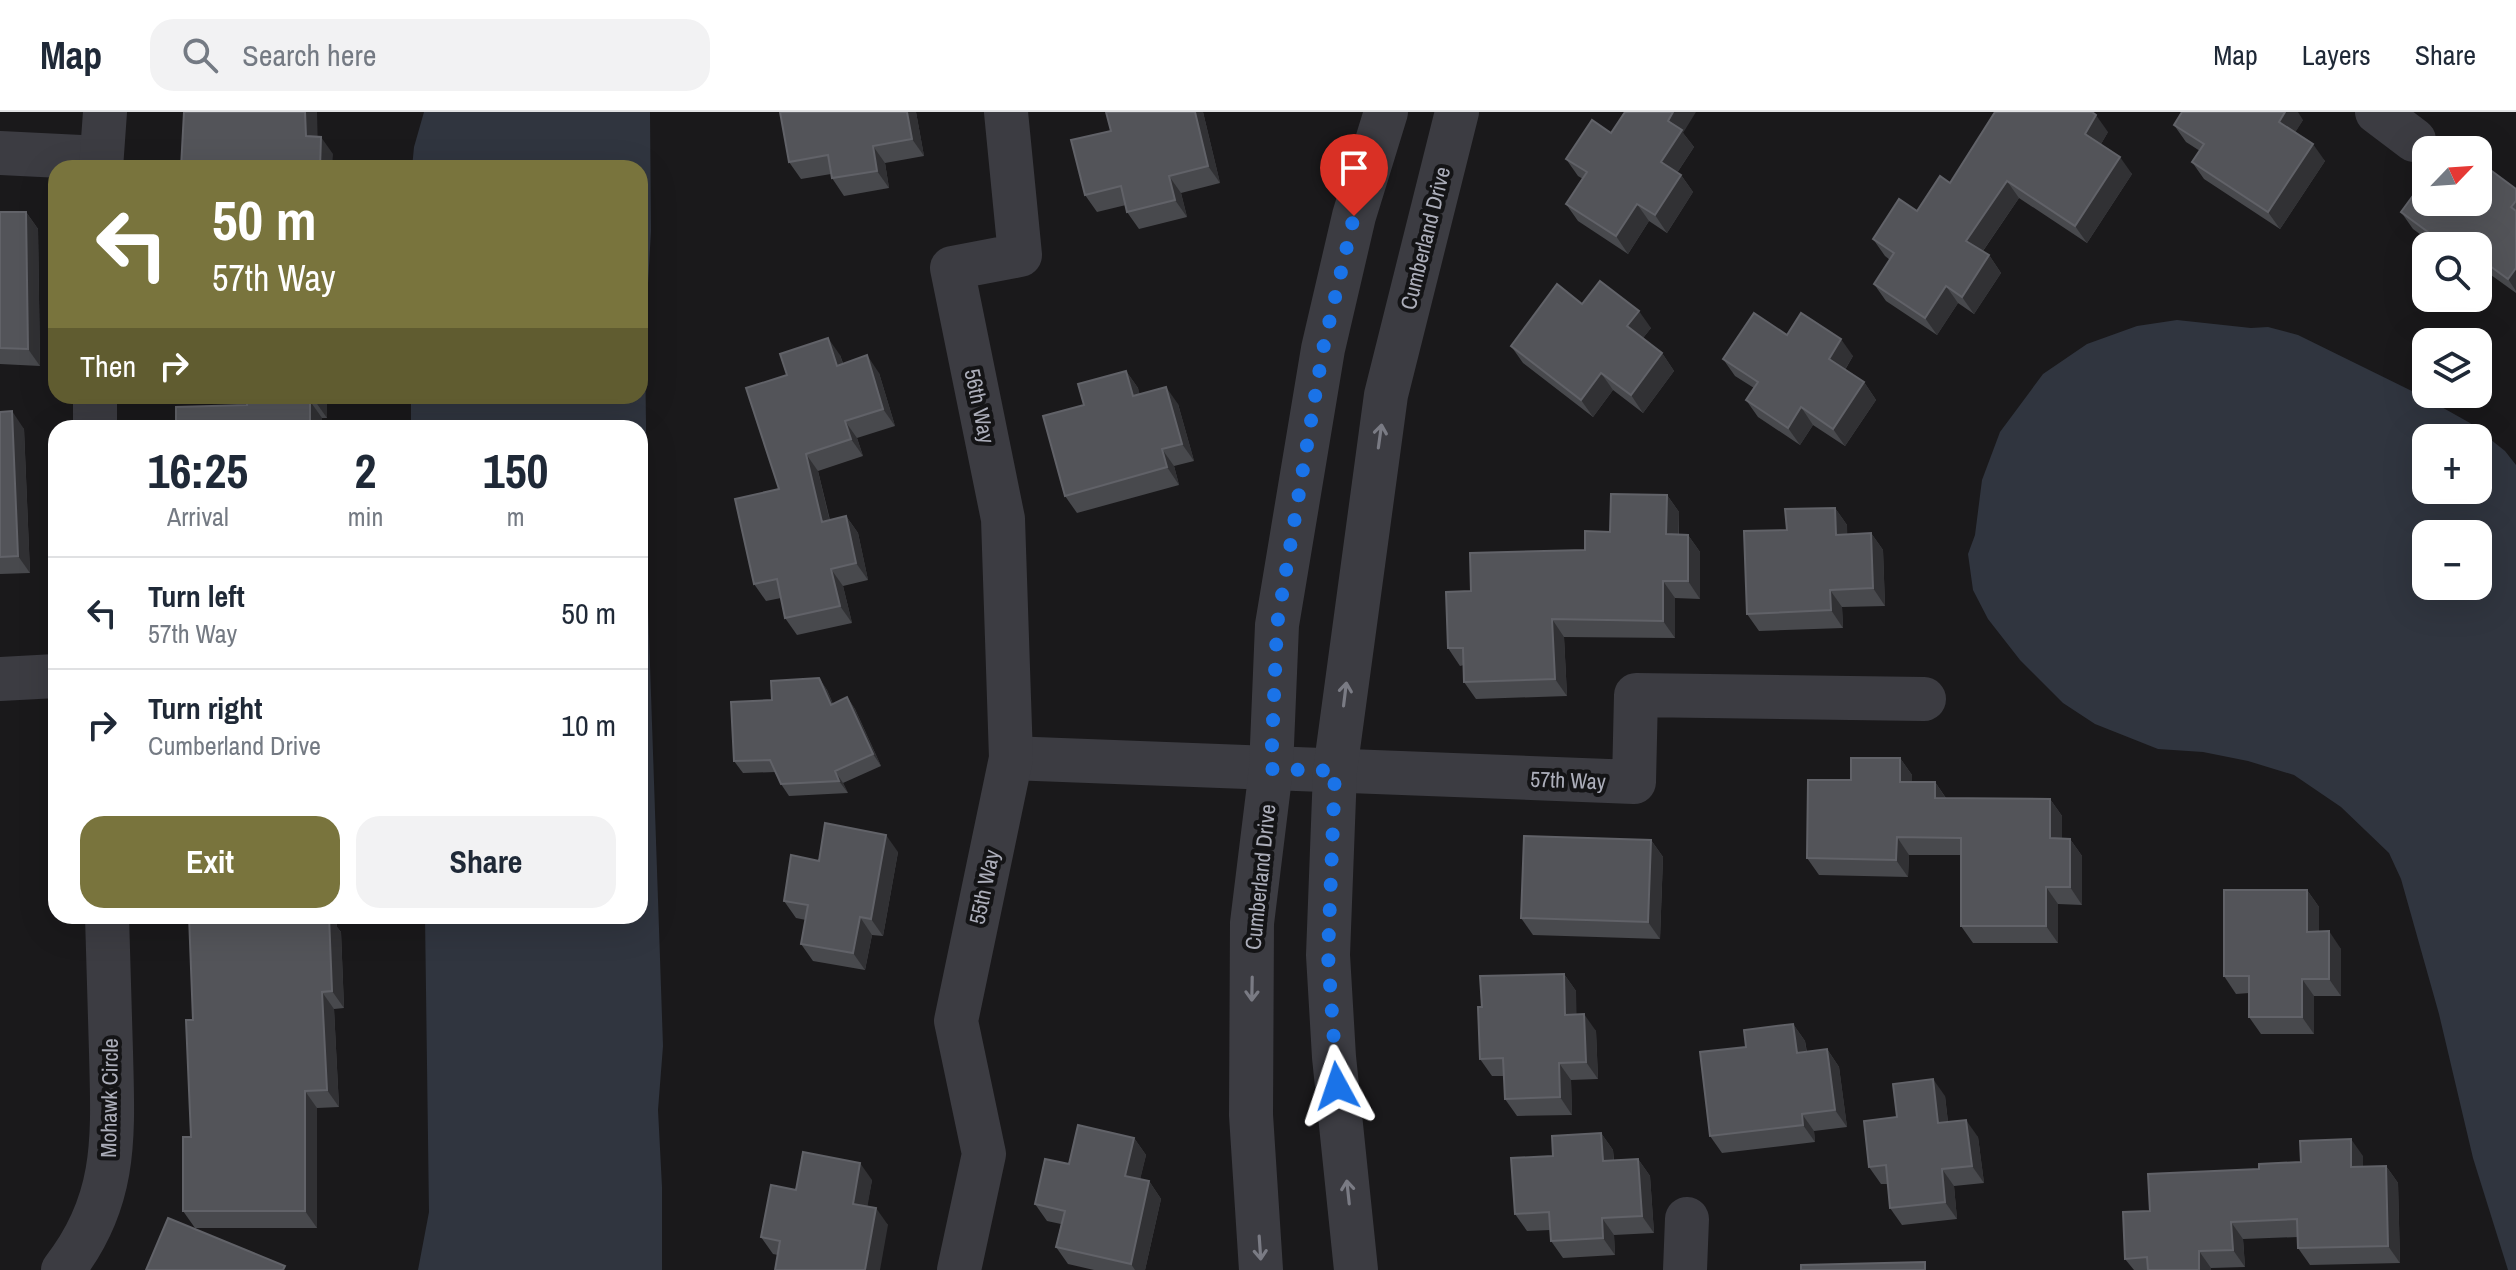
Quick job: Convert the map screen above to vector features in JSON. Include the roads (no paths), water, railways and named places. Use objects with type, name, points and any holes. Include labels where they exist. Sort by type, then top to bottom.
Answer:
[{"type":"street","points":[[101,160],[105,112]]},
{"type":"street","name":"56th Way","points":[[1006,112],[1020,255],[952,268],[1003,519],[1011,758]]},
{"type":"street","name":"Cumberland Drive","points":[[1261,1270],[1251,1115],[1252,923],[1271,769],[1277,625],[1323,349],[1354,216],[1386,112]]},
{"type":"street","name":"Cumberland Drive","points":[[1356,1270],[1334,1057],[1328,955],[1335,771],[1386,395],[1457,112]]},
{"type":"street","points":[[2377,112],[2412,138]]},
{"type":"street","points":[[0,153],[71,160]]},
{"type":"street","points":[[0,679],[48,676]]},
{"type":"street","name":"57th Way","points":[[1271,769],[1634,782],[1636,695],[1924,699]]},
{"type":"street","points":[[1011,758],[1271,769]]},
{"type":"street","name":"55th Way","points":[[959,1270],[984,1154],[956,1021],[1011,758]]},
{"type":"street","name":"Mohawk Circle","points":[[63,1270],[88,1234],[99,1207],[112,1152],[107,924]]},
{"type":"street","points":[[1685,1270],[1687,1219]]}]
